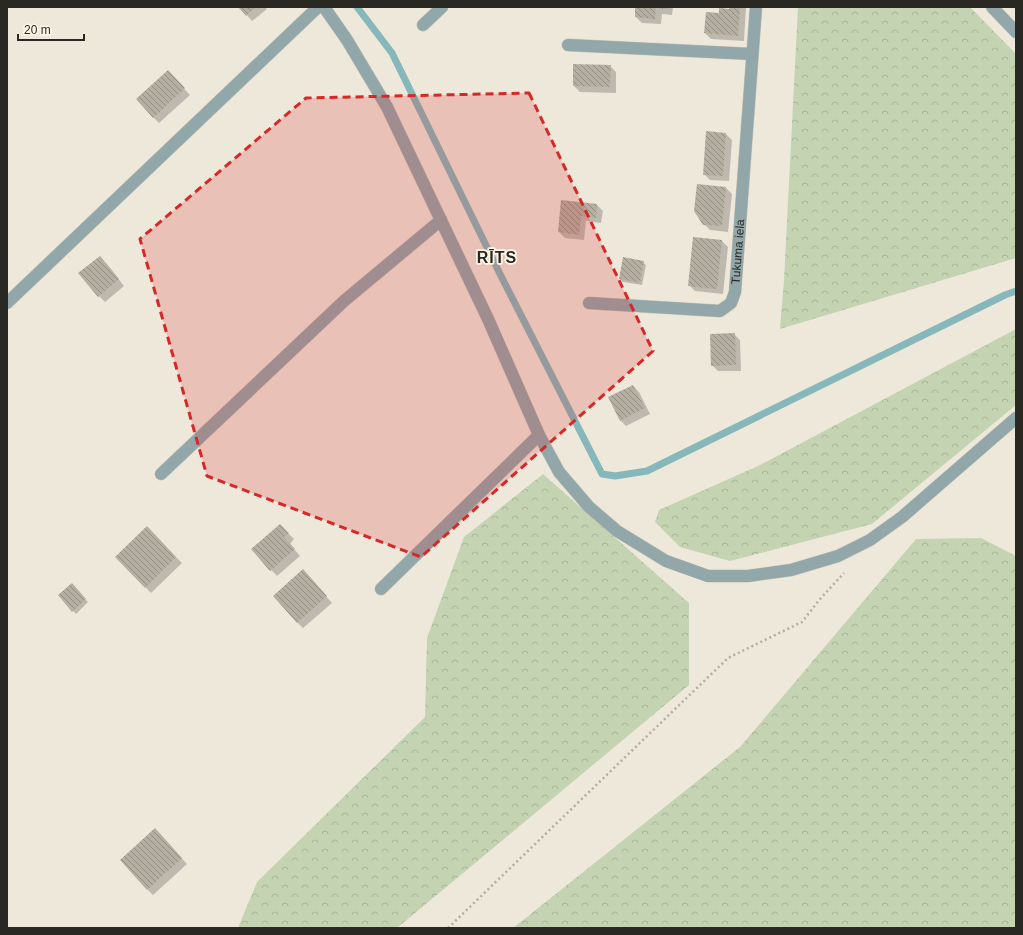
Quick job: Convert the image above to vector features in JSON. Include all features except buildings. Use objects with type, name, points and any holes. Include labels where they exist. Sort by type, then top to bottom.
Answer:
[{"type":"street","points":[[7,304],[318,7]]},
{"type":"street","points":[[324,7],[347,40],[387,107],[488,319],[540,435],[559,472],[589,507],[617,531],[666,561],[708,576],[748,576],[791,570],[838,556],[870,540],[902,517],[1016,418]]},
{"type":"street","points":[[423,25],[442,7]]},
{"type":"street","name":"Tukuma iela","points":[[589,303],[720,311],[731,303],[735,292],[756,7]]},
{"type":"street","points":[[992,7],[1016,32]]},
{"type":"street","points":[[568,45],[752,54]]},
{"type":"street","points":[[161,474],[344,301],[441,220]]},
{"type":"street","points":[[381,589],[540,435]]},
{"type":"path","points":[[448,928],[728,658],[802,622],[820,599],[845,572]]},
{"type":"highlighted area","points":[[529,93],[653,351],[421,557],[207,476],[140,239],[306,98]]},
{"type":"green space","points":[[798,7],[970,7],[1016,54],[1016,258],[780,329],[784,280]]},
{"type":"green space","points":[[1016,329],[1016,405],[872,524],[730,561],[680,547],[655,522],[659,510],[758,466]]},
{"type":"green space","points":[[543,474],[689,603],[689,685],[397,928],[238,928],[257,882],[425,717],[427,638],[464,537]]},
{"type":"green space","points":[[981,538],[1016,556],[1016,928],[513,928],[740,747],[916,539]]},
{"type":"waterway","points":[[357,7],[392,53],[501,276],[602,474],[615,476],[647,471],[1005,295],[1016,291]]},
{"type":"district","name":"RĪTS","points":[[497,257]]}]
